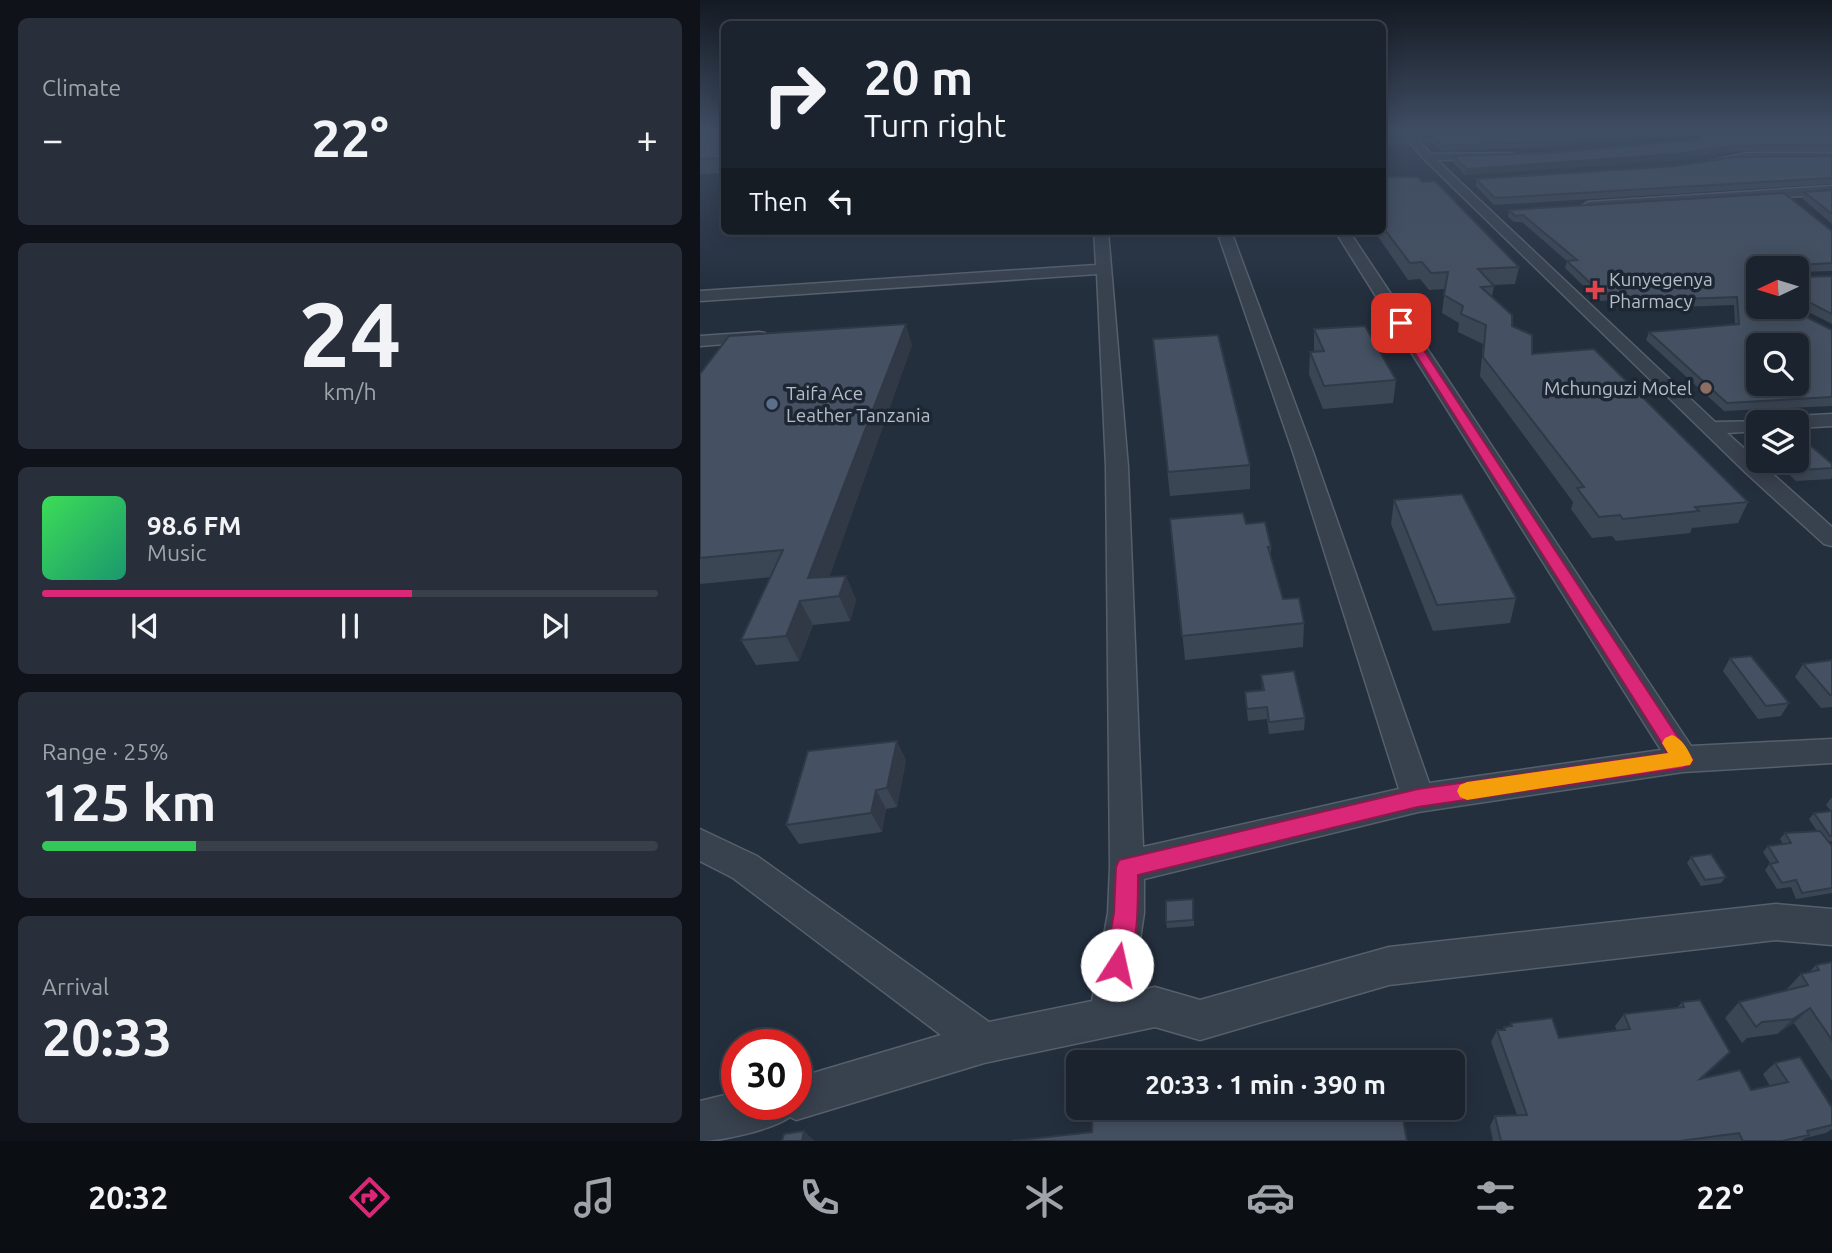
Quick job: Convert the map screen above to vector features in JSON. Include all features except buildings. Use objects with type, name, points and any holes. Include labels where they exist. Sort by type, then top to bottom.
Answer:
[{"type":"street","points":[[1463,182],[1711,428],[1832,539]]},
{"type":"street","points":[[1667,186],[1688,198]]},
{"type":"street","points":[[1573,207],[1832,190]]},
{"type":"street","points":[[1785,193],[1795,203]]},
{"type":"street","points":[[1101,235],[1117,467],[1127,867],[1126,913],[1109,1017]]},
{"type":"street","points":[[1225,235],[1303,452],[1418,798]]},
{"type":"street","points":[[1345,235],[1683,760]]},
{"type":"street","points":[[700,296],[1104,269]]},
{"type":"street","points":[[704,345],[781,335]]},
{"type":"street","points":[[1809,421],[1832,420]]},
{"type":"street","points":[[1711,428],[1746,426]]},
{"type":"street","points":[[1127,867],[1418,798],[1683,760],[1832,751]]},
{"type":"street","points":[[700,844],[745,867],[984,1043]]},
{"type":"street","points":[[812,1093],[984,1043],[1155,1007],[1200,1020],[1389,966],[1776,922],[1832,927]]},
{"type":"street","points":[[700,1123],[721,1118]]},
{"type":"slow traffic","points":[[1467,791],[1683,760],[1672,743]]},
{"type":"place","name":"Kunyegenya Pharmacy","points":[[1595,290]]},
{"type":"place","name":"Mchunguzi Motel","points":[[1706,388]]},
{"type":"place","name":"Taifa Ace Leather Tanzania","points":[[772,404]]},
{"type":"route","points":[[1117,965],[1126,913],[1127,867],[1418,798],[1683,760],[1401,323]]}]
